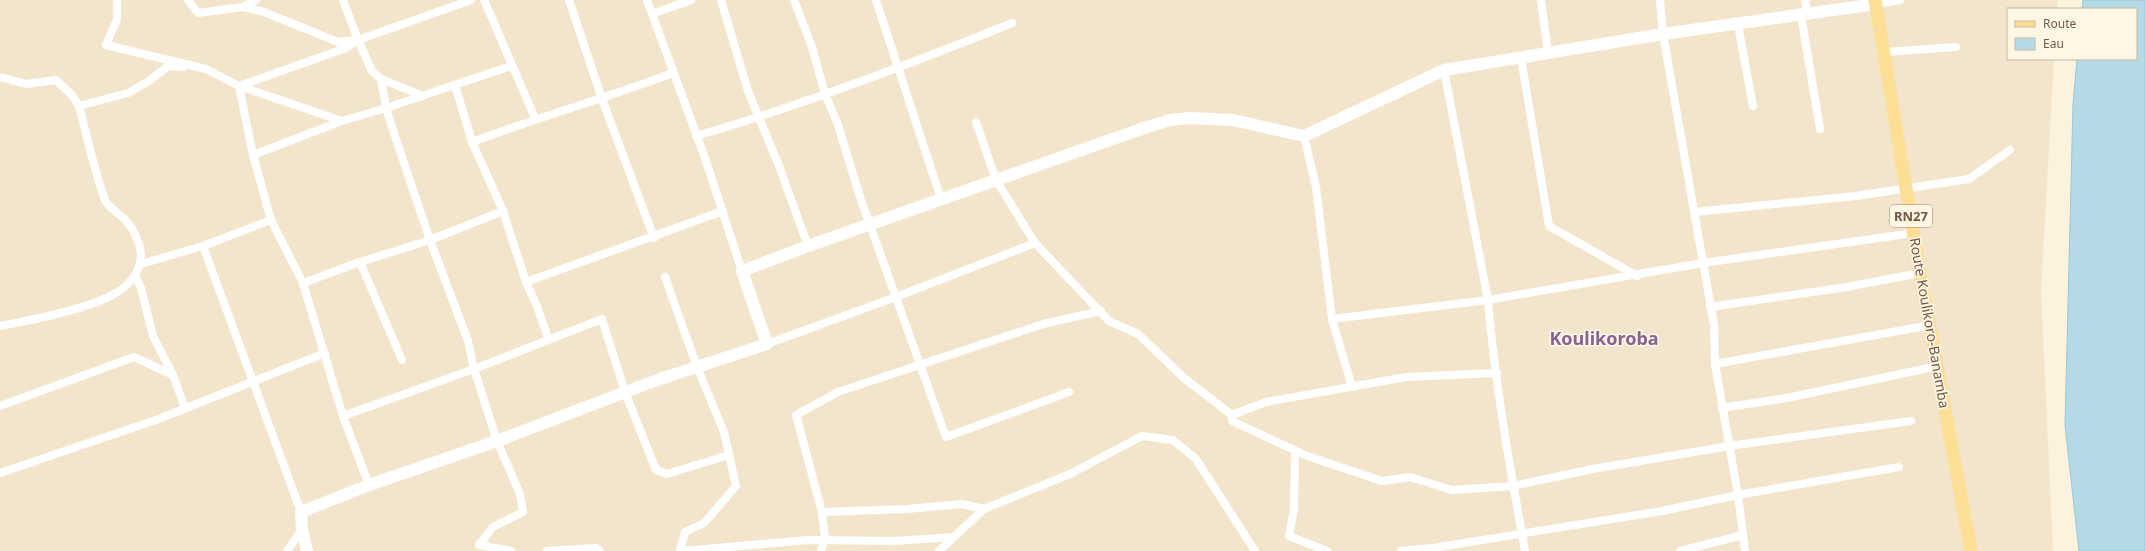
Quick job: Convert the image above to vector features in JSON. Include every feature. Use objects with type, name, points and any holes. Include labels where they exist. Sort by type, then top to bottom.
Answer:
[{"type":"main road","name":"Route Koulikoro-Banamba","points":[[1876,2],[1920,274],[1971,551]]},
{"type":"street","points":[[117,0],[117,19],[106,45],[206,69],[240,86],[342,121]]},
{"type":"street","points":[[188,0],[198,13],[243,7],[256,0]]},
{"type":"street","points":[[343,0],[358,40],[372,71],[381,79],[423,96]]},
{"type":"street","points":[[243,7],[264,12],[338,42],[358,40],[471,0]]},
{"type":"street","points":[[484,0],[511,66],[535,118]]},
{"type":"street","points":[[569,0],[602,99],[654,238]]},
{"type":"street","points":[[647,0],[723,211],[767,344]]},
{"type":"street","points":[[652,14],[691,0]]},
{"type":"street","points":[[721,0],[748,91],[808,246]]},
{"type":"street","points":[[794,0],[812,47],[825,94],[837,122],[861,200],[946,437],[1069,392]]},
{"type":"street","points":[[876,0],[897,69],[941,199]]},
{"type":"street","points":[[1541,0],[1548,53]]},
{"type":"street","points":[[1660,0],[1663,34],[1714,325],[1715,364],[1738,495],[1745,551]]},
{"type":"street","points":[[1805,0],[1804,14],[1820,129]]},
{"type":"street","points":[[742,271],[870,224],[1170,120],[1190,118],[1233,120],[1304,136],[1444,70],[1663,34],[1738,25],[1876,2],[1900,0]]},
{"type":"street","points":[[696,136],[759,117],[897,69],[1012,23]]},
{"type":"street","points":[[1738,25],[1753,106]]},
{"type":"street","points":[[240,86],[346,48],[358,40]]},
{"type":"street","points":[[1885,52],[1956,47]]},
{"type":"street","points":[[1521,58],[1549,226],[1636,276]]},
{"type":"street","points":[[79,106],[128,93],[168,66],[206,69]]},
{"type":"street","points":[[253,154],[342,121],[423,96],[511,66]]},
{"type":"street","points":[[1444,70],[1488,300],[1513,486],[1525,551]]},
{"type":"street","points":[[472,142],[535,118],[602,99],[673,73]]},
{"type":"street","points":[[0,77],[26,84],[56,80],[72,95],[79,106],[106,202],[124,218],[133,231],[140,248],[141,264],[135,275],[117,293],[93,303],[0,326]]},
{"type":"street","points":[[381,79],[386,108],[430,240],[468,342],[474,369],[497,441],[520,494],[523,512],[493,527],[478,548]]},
{"type":"street","points":[[455,85],[472,142],[503,211],[526,282],[537,306],[548,338]]},
{"type":"street","points":[[240,86],[253,154],[271,220],[303,283],[326,353],[343,416],[369,485]]},
{"type":"street","points":[[976,122],[996,180],[1035,243],[1110,321],[1138,334],[1184,378],[1232,415]]},
{"type":"street","points":[[1304,136],[1316,187],[1332,319],[1352,386]]},
{"type":"street","points":[[1695,212],[1856,196],[1969,179],[2010,150]]},
{"type":"street","points":[[303,283],[360,262],[430,240],[503,211]]},
{"type":"street","points":[[526,282],[654,238],[723,211]]},
{"type":"street","points":[[141,264],[203,246],[271,220]]},
{"type":"street","points":[[1332,319],[1488,300],[1703,264],[1914,233]]},
{"type":"street","points":[[301,512],[369,485],[497,441],[625,392],[767,344],[896,297],[1035,243]]},
{"type":"street","points":[[203,246],[301,512],[302,529],[307,551]]},
{"type":"street","points":[[360,262],[402,360]]},
{"type":"street","points":[[1710,307],[1847,288],[1920,274]]},
{"type":"street","points":[[135,275],[141,288],[153,336],[173,375],[185,408]]},
{"type":"street","points":[[665,277],[697,367],[724,432],[736,486],[704,523],[685,532],[680,551]]},
{"type":"street","points":[[821,551],[825,539],[822,512],[796,415],[838,392],[1043,324],[1101,311]]},
{"type":"street","points":[[343,416],[474,369],[548,338],[602,319],[625,392],[656,470],[666,474],[729,455]]},
{"type":"street","points":[[1715,364],[1930,325]]},
{"type":"street","points":[[0,472],[156,420],[326,353]]},
{"type":"street","points":[[0,406],[134,357],[173,375]]},
{"type":"street","points":[[1722,408],[1792,397],[1938,366]]},
{"type":"street","points":[[1232,415],[1266,402],[1406,377],[1497,373]]},
{"type":"street","points":[[1232,415],[1232,421],[1307,456],[1382,481],[1410,477],[1452,490],[1513,486],[1593,469],[1729,446],[1911,421]]},
{"type":"street","points":[[939,551],[984,509],[1070,474],[1142,436],[1173,440],[1196,459],[1255,551]]},
{"type":"street","points":[[1295,450],[1294,509],[1289,536],[1327,551]]},
{"type":"street","points":[[1401,551],[1433,548],[1662,511],[1738,495],[1899,467]]},
{"type":"street","points":[[822,512],[962,504],[984,509]]},
{"type":"street","points":[[287,551],[302,529]]},
{"type":"street","points":[[1680,551],[1743,534]]},
{"type":"street","points":[[683,551],[768,542],[825,539],[895,541],[953,537]]},
{"type":"street","points":[[478,548],[511,551]]},
{"type":"street","points":[[547,551],[596,548],[600,551]]},
{"type":"shaded area","points":[[0,0],[2058,0],[2057,8],[2007,8],[2007,60],[2054,60],[2041,290],[2053,551],[0,551]]},
{"type":"water","points":[[2083,0],[2145,0],[2145,551],[2079,551],[2065,425],[2073,104],[2077,60],[2137,60],[2137,8],[2082,8]]},
{"type":"district","name":"Koulikoroba","points":[[1604,338]]}]
